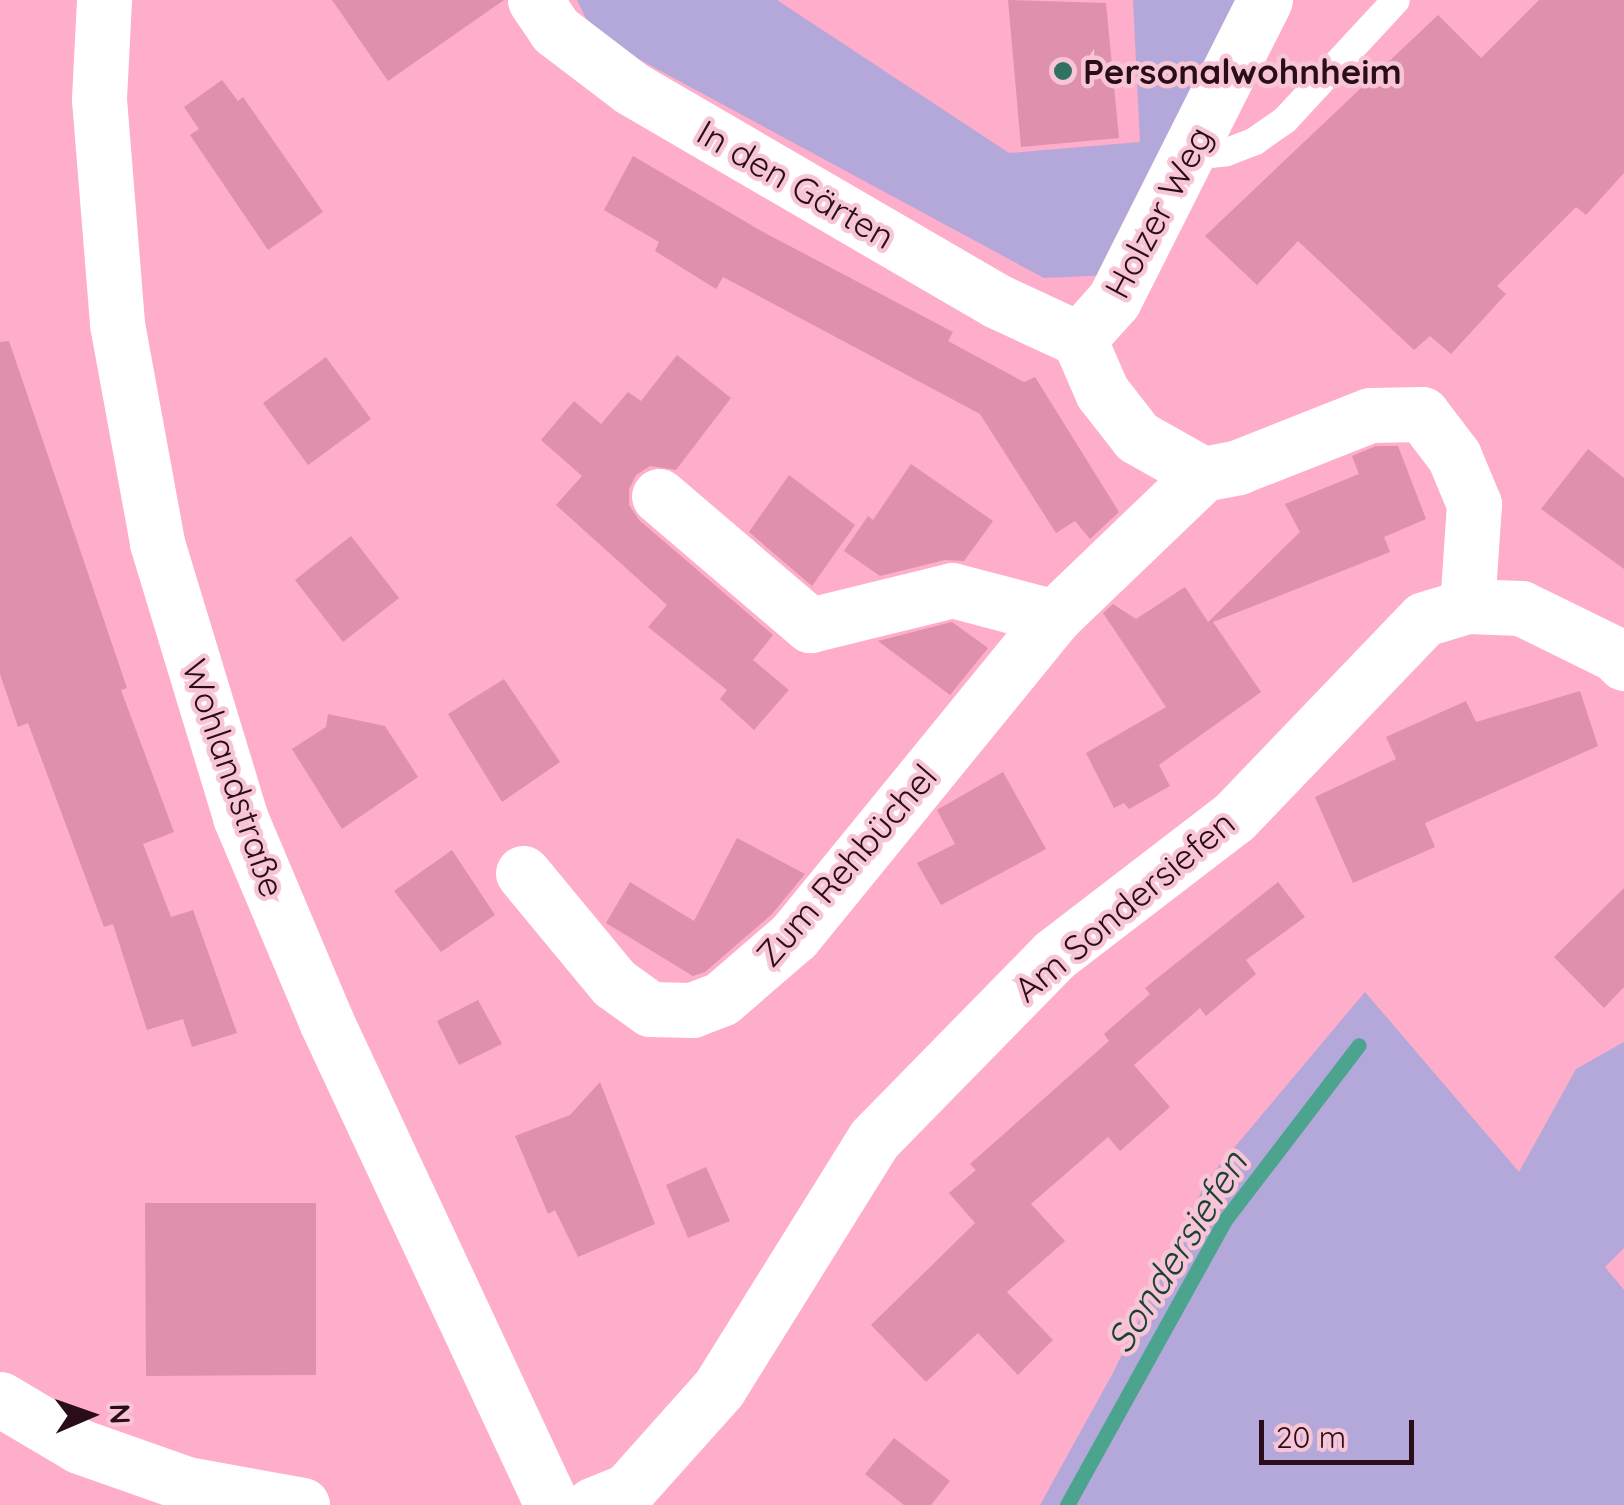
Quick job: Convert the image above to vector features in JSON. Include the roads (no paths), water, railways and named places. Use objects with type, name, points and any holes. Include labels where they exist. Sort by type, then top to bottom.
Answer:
[{"type":"street","name":"Wohlandstraße","points":[[104,0],[99,98],[117,324],[157,543],[247,834],[326,1021],[552,1505]]},
{"type":"street","name":"In den Gärten","points":[[535,0],[555,30],[631,88],[997,301],[1079,339]]},
{"type":"street","name":"Holzer Weg","points":[[1079,339],[1114,300],[1190,156],[1265,0]]},
{"type":"street","points":[[1079,339],[1102,392],[1137,437],[1202,474],[1238,467],[1370,415],[1422,414],[1454,456],[1474,504],[1467,606]]},
{"type":"street","name":"Zum Rehbüchel","points":[[524,873],[614,983],[650,1009],[692,1010],[721,999],[794,936],[1054,616],[1202,474]]},
{"type":"street","points":[[659,496],[810,624],[952,590],[1054,616]]},
{"type":"street","name":"Am Sondersiefen","points":[[592,1505],[626,1492],[719,1388],[874,1139],[1054,956],[1234,817],[1424,620],[1467,606],[1521,608],[1615,654],[1624,663]]},
{"type":"street","points":[[0,1399],[79,1446],[187,1484],[302,1505]]},
{"type":"lane","points":[[1190,156],[1227,152],[1255,142],[1285,120],[1396,0]]},
{"type":"waterway","name":"Sondersiefen","points":[[1067,1505],[1225,1220],[1359,1045]]},
{"type":"place","name":"Personalwohnheim","points":[[1063,71]]}]
